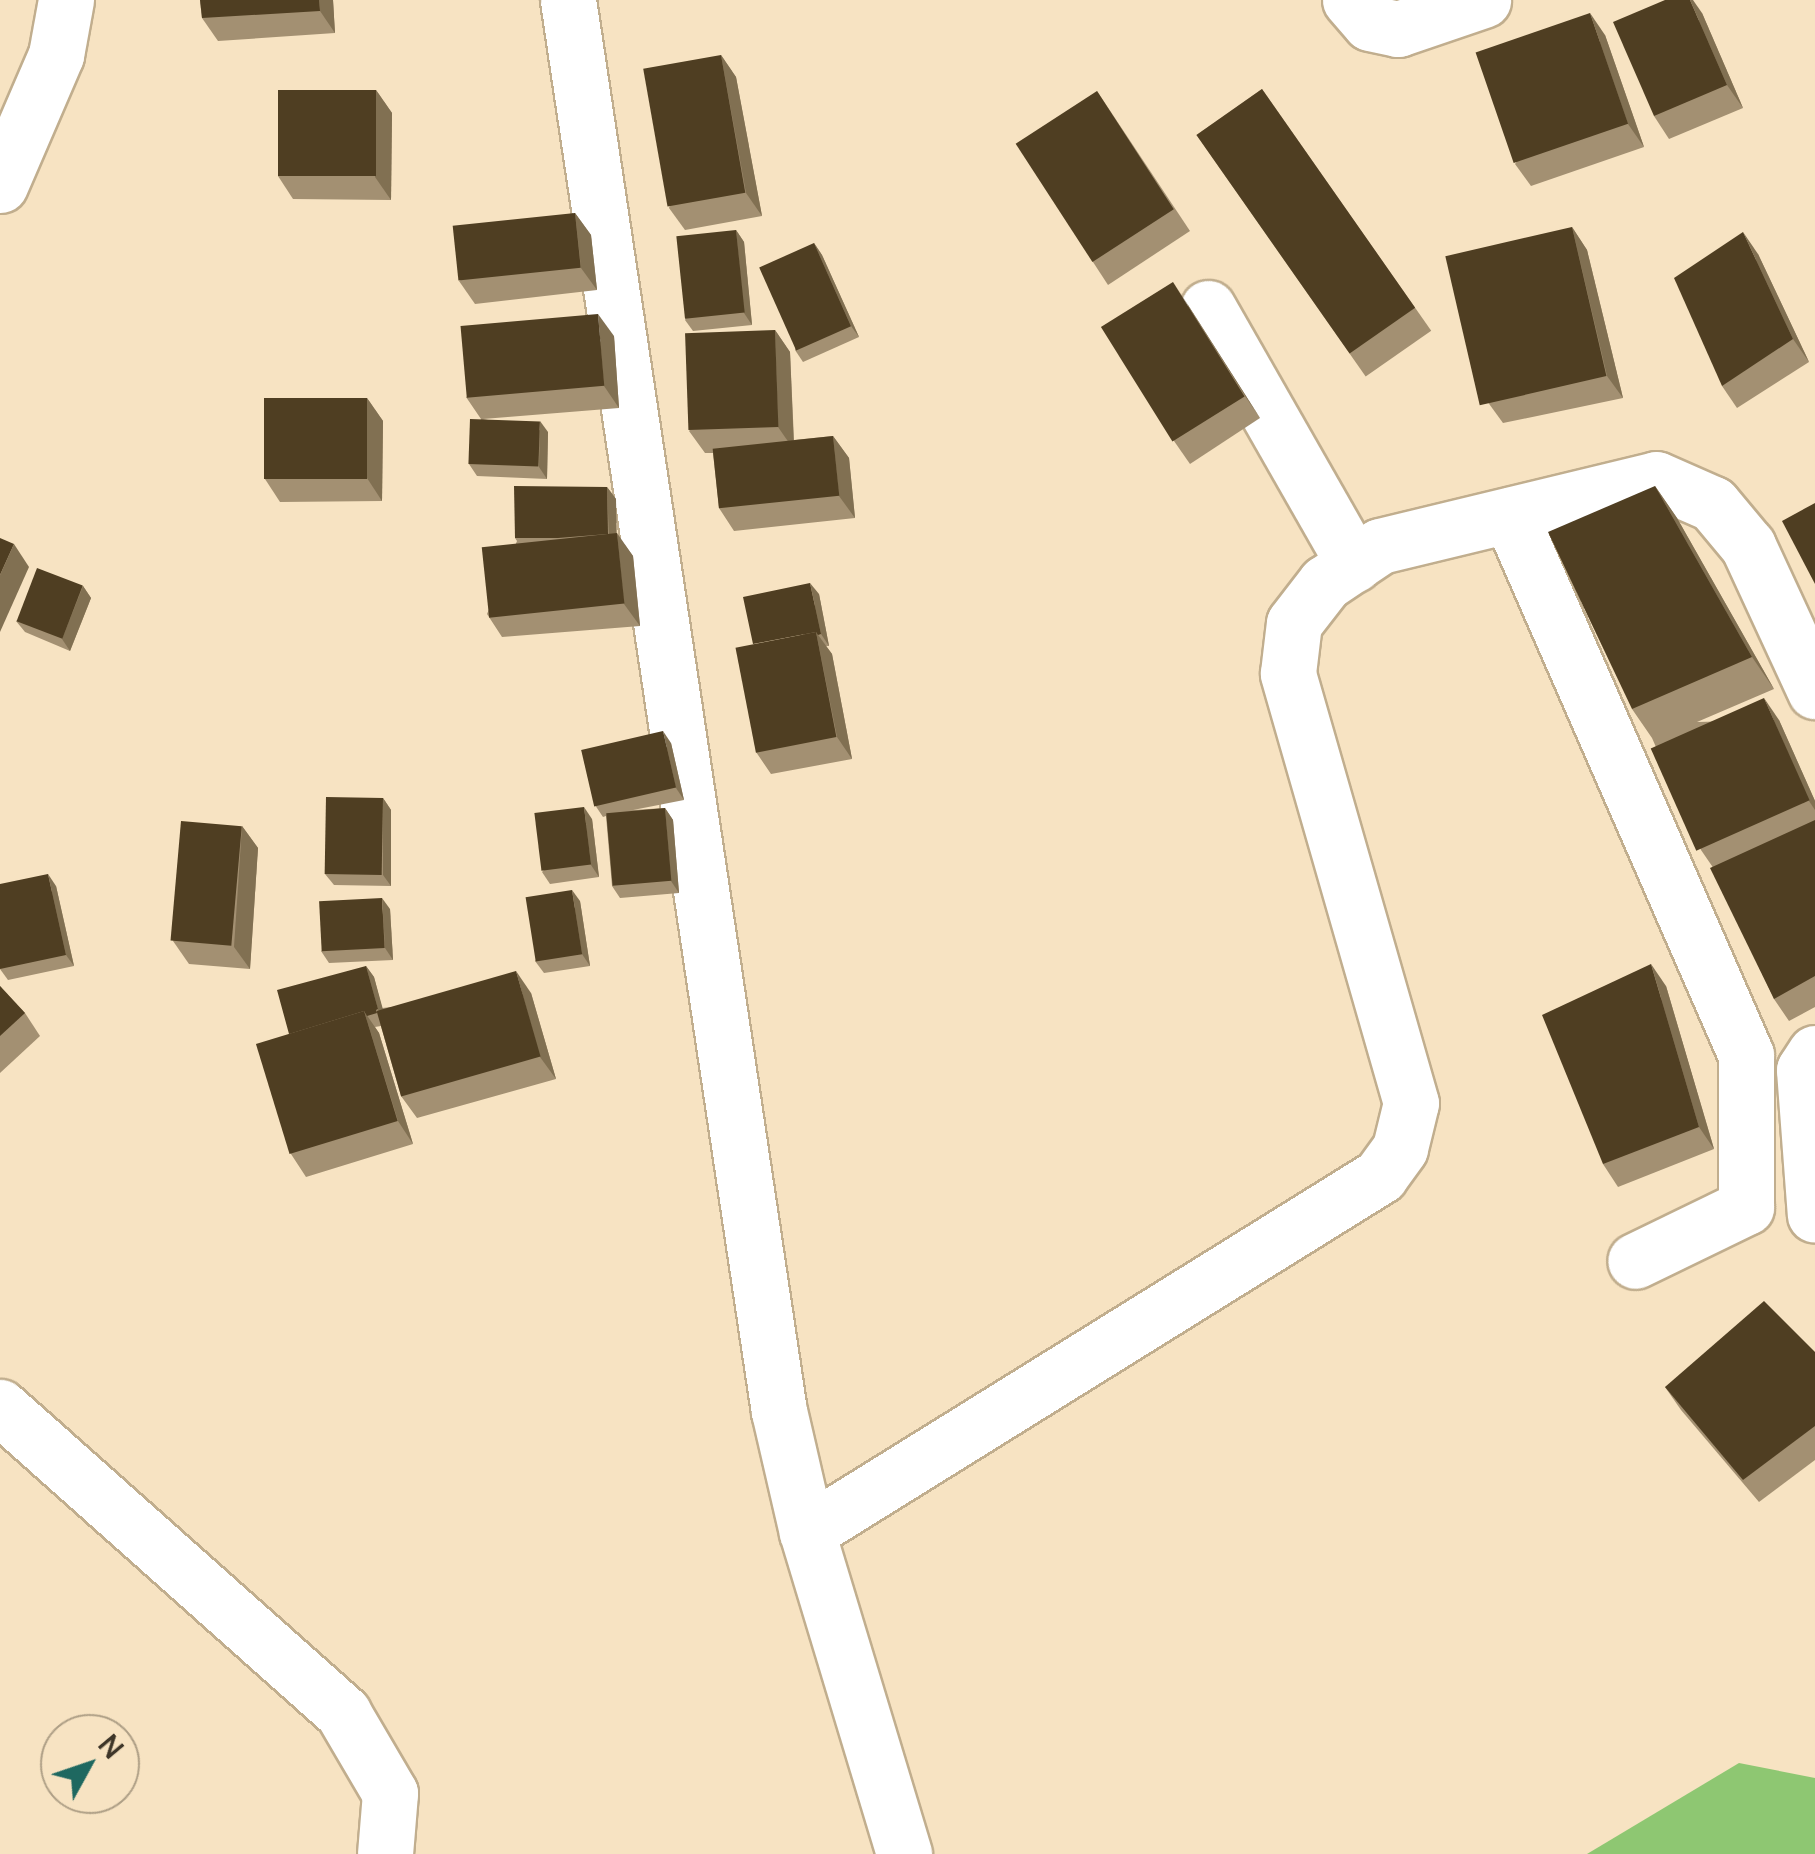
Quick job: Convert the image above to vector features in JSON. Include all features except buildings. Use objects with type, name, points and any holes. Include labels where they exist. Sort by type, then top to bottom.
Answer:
[{"type":"street","points":[[0,185],[56,55],[66,0]]},
{"type":"street","points":[[1350,0],[1370,23],[1398,29],[1483,0]]},
{"type":"street","points":[[573,2],[779,1411],[807,1532],[904,1854]]},
{"type":"street","points":[[1208,308],[1354,564]]},
{"type":"street","points":[[807,1532],[1380,1176],[1400,1148],[1411,1103],[1288,673],[1294,623],[1325,583],[1380,546],[1656,479],[1713,504],[1748,546],[1815,692]]},
{"type":"street","points":[[1510,515],[1746,1055],[1746,1208],[1635,1262]]},
{"type":"street","points":[[1748,546],[1798,521]]},
{"type":"street","points":[[1815,1053],[1804,1070],[1815,1215]]},
{"type":"street","points":[[0,1407],[343,1713],[390,1792],[385,1854]]},
{"type":"green space","points":[[1739,1763],[1815,1778],[1815,1854],[1587,1854]]}]
